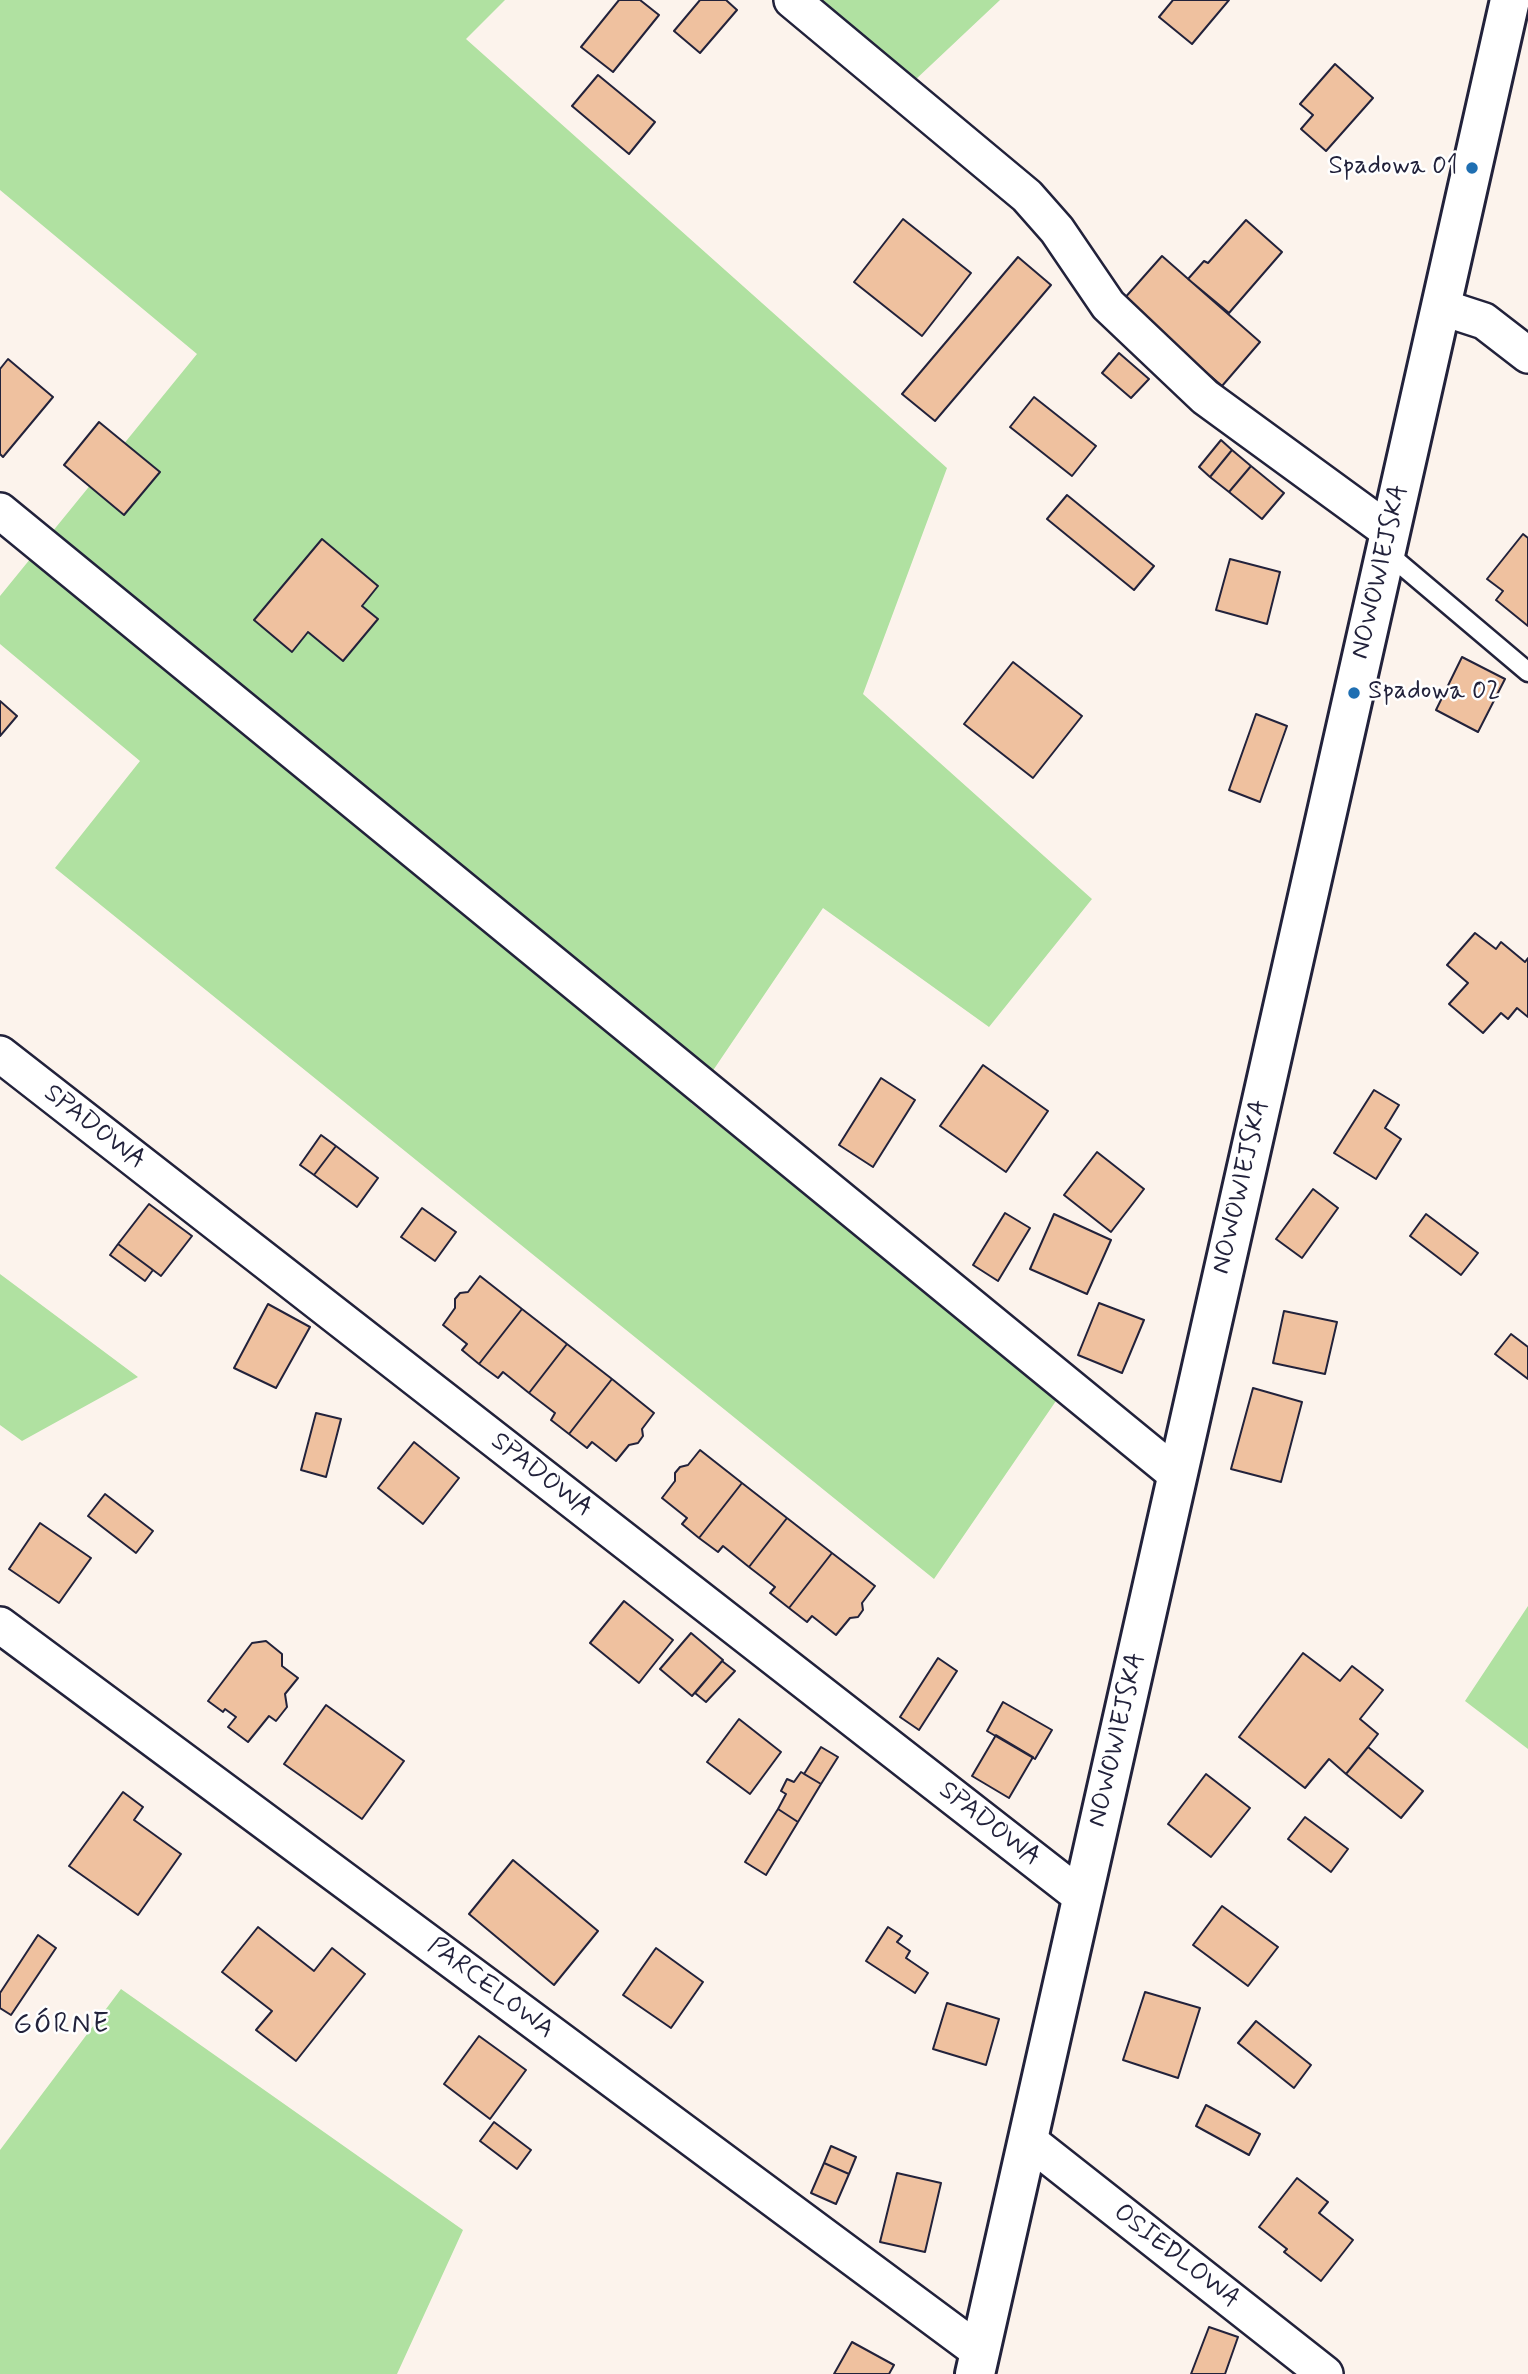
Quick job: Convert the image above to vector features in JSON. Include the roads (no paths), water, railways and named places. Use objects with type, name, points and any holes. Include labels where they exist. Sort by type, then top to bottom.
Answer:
[{"type":"street","points":[[792,0],[1027,196],[1057,230],[1108,305],[1205,397],[1387,542]]},
{"type":"street","name":"NOWOWIEJSKA","points":[[977,2363],[1510,0]]},
{"type":"street","points":[[1441,307],[1484,321],[1528,355]]},
{"type":"street","points":[[0,511],[1177,1475]]},
{"type":"street","name":"SPADOWA","points":[[0,1054],[1083,1898]]},
{"type":"street","name":"PARCELOWA","points":[[0,1625],[977,2363]]},
{"type":"street","name":"OSIEDLOWA","points":[[1027,2140],[1325,2374]]},
{"type":"lane","points":[[1387,542],[1528,672]]},
{"type":"place","name":"Spadowa 01","points":[[1472,168]]},
{"type":"place","name":"Spadowa 02","points":[[1354,693]]},
{"type":"district","name":"GÓRNE","points":[[62,2026]]}]
